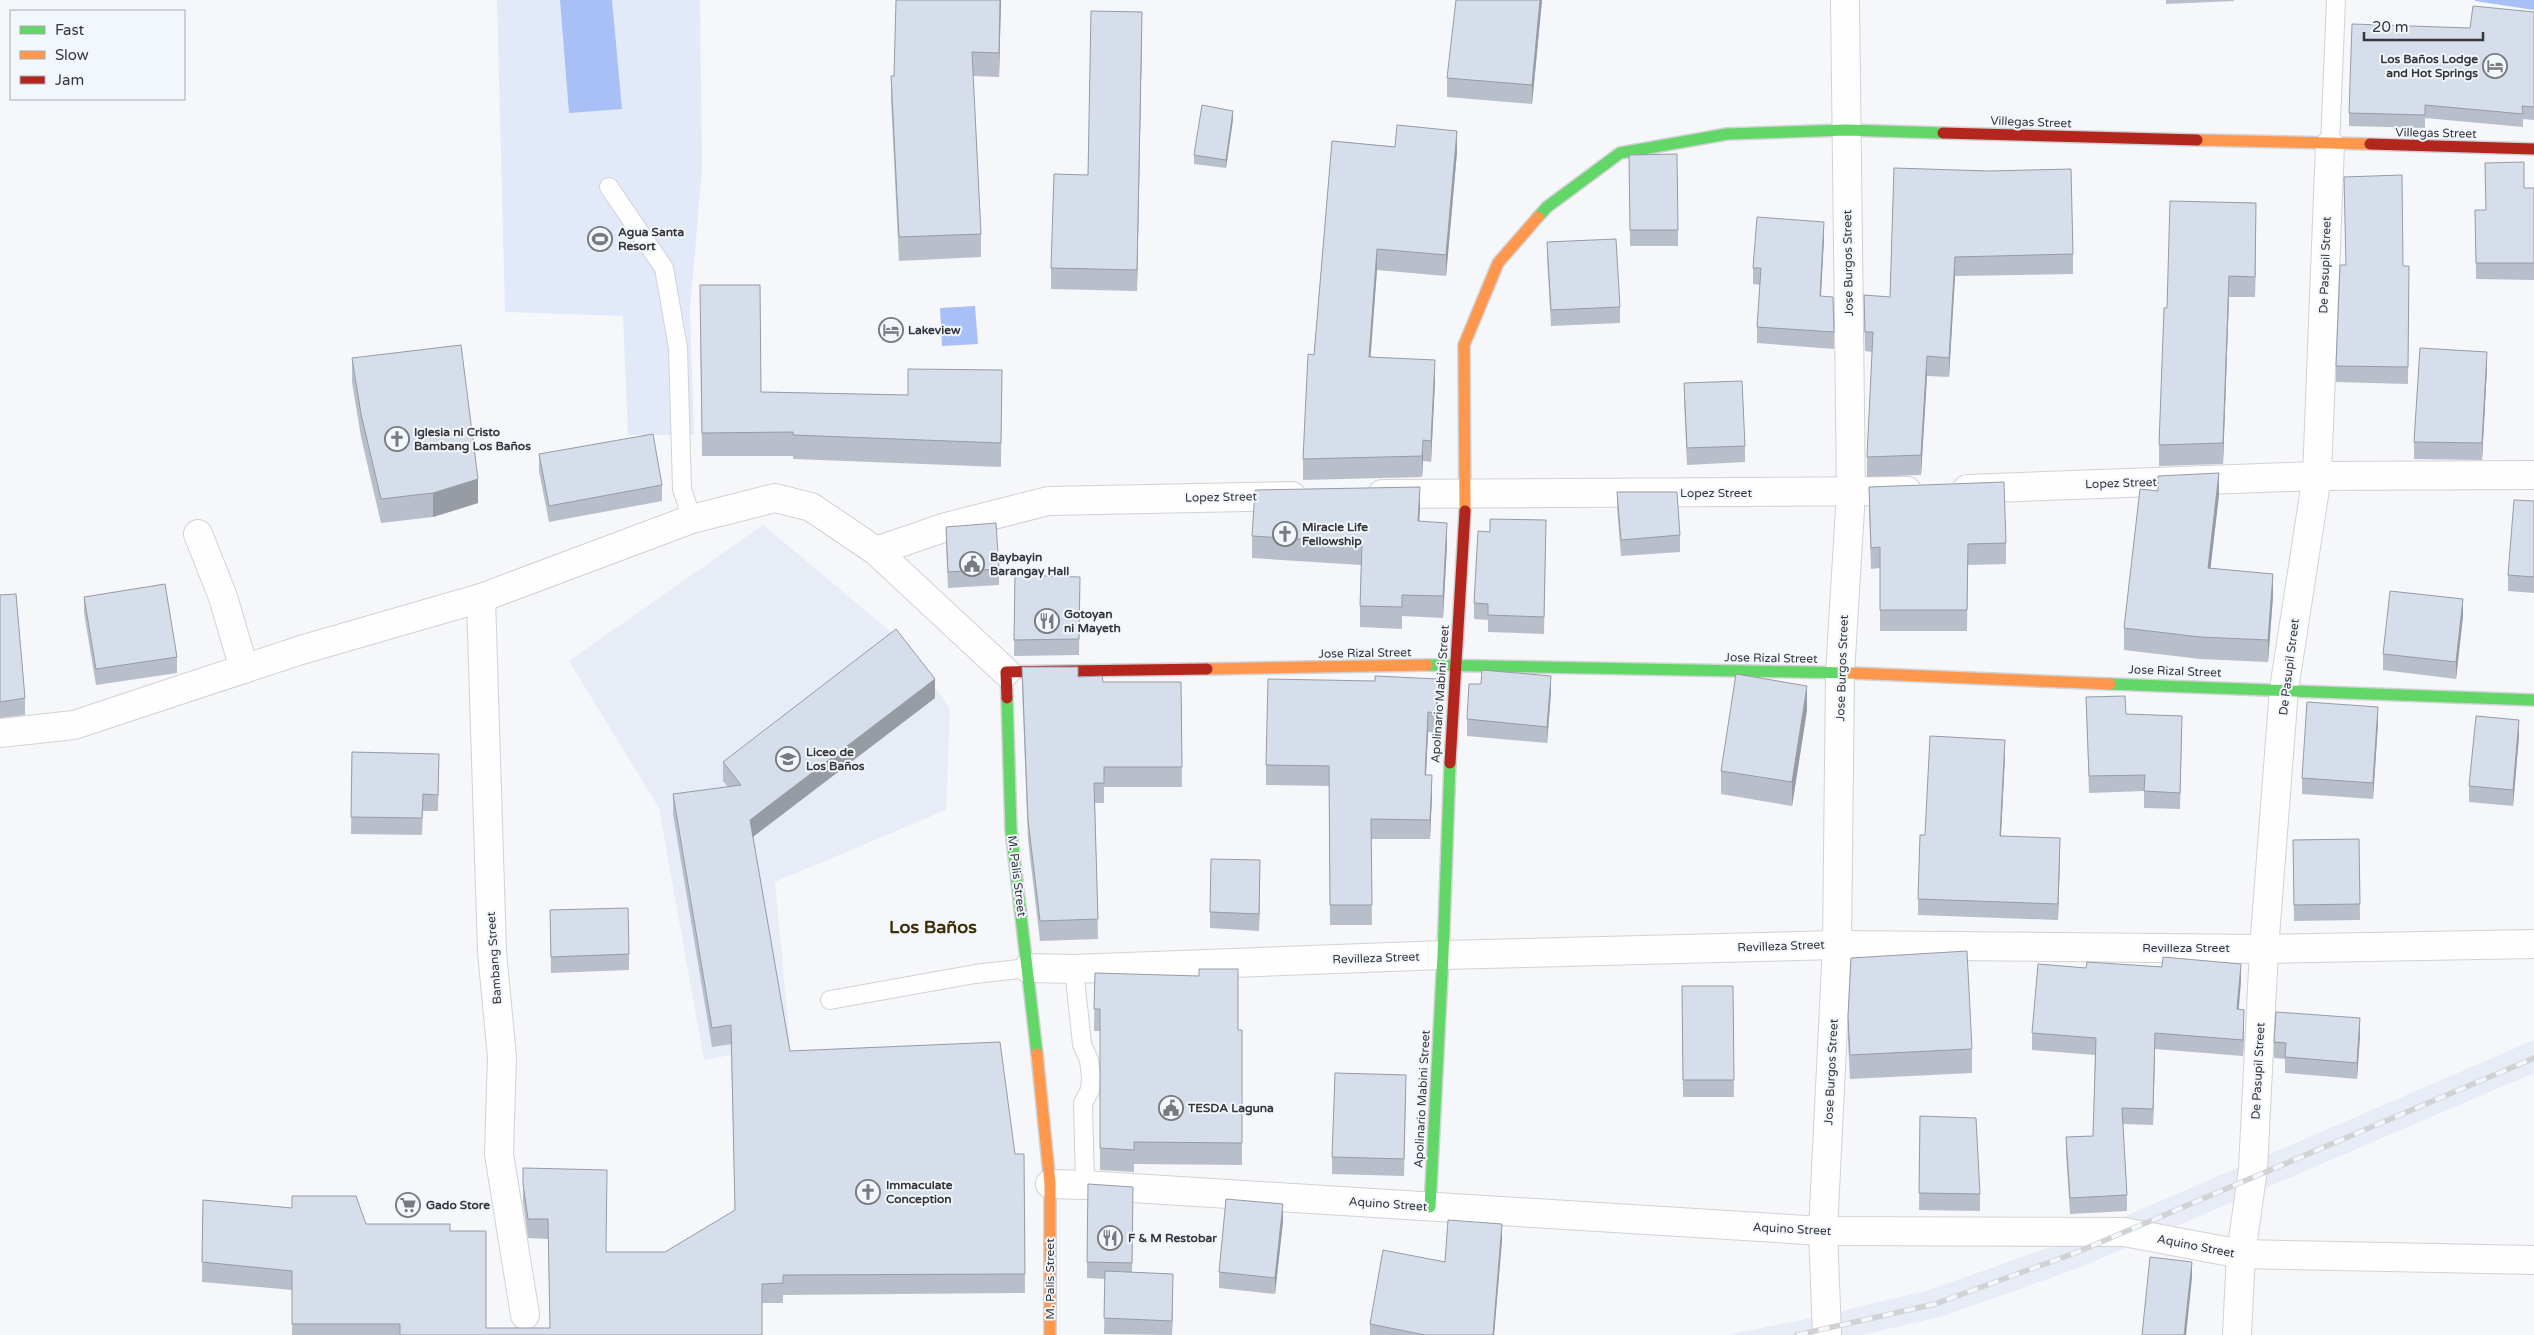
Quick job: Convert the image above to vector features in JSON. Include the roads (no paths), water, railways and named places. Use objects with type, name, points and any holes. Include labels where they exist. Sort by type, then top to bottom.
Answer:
[{"type":"main road","name":"Villegas Street","points":[[1547,208],[1620,153],[1727,134],[1846,130],[2330,145],[2534,149]]},
{"type":"main road","name":"Apolinario Mabini Street","points":[[1430,1207],[1443,956],[1447,806],[1466,492],[1464,345],[1498,263],[1547,208]]},
{"type":"main road","name":"Jose Rizal Street","points":[[1006,672],[1456,665],[1840,673],[2534,700]]},
{"type":"main road","name":"M. Palis Street","points":[[1006,672],[1011,830],[1028,968],[1050,1184],[1050,1335]]},
{"type":"street","name":"Jose Burgos Street","points":[[1827,1335],[1823,1232],[1837,945],[1840,673],[1851,493],[1846,0]]},
{"type":"street","name":"De Pasupil Street","points":[[2237,1335],[2241,1254],[2252,1168],[2264,949],[2284,689],[2317,476],[2330,145]]},
{"type":"street","name":"Lopez Street","points":[[1356,494],[1466,492],[1851,493],[2317,476],[2534,475]]},
{"type":"street","name":"Lopez Street","points":[[876,551],[946,527],[1048,501],[1317,495]]},
{"type":"street","points":[[0,732],[74,725],[244,670],[481,598],[692,519],[775,498],[811,507],[876,551],[1006,672]]},
{"type":"street","points":[[198,534],[223,596],[244,670]]},
{"type":"street","name":"Bambang Street","points":[[481,598],[492,952],[502,1057],[499,1154],[525,1315]]},
{"type":"street","name":"Revilleza Street","points":[[1028,968],[1074,969],[1837,945],[2264,949],[2534,944]]},
{"type":"street","name":"Aquino Street","points":[[1050,1184],[1823,1232],[2124,1232],[2241,1254],[2534,1260]]},
{"type":"lane","name":"De Pasupil Street","points":[[2330,145],[2336,0]]},
{"type":"lane","points":[[609,187],[664,268],[678,348],[682,489],[692,519]]},
{"type":"lane","points":[[830,1000],[975,974],[1028,968]]},
{"type":"lane","points":[[1074,969],[1082,1044],[1089,1060],[1091,1077],[1090,1090],[1082,1104],[1085,1185]]},
{"type":"water","points":[[560,0],[612,0],[622,109],[569,113]]},
{"type":"water","points":[[2475,0],[2534,0],[2534,10],[2475,1]]},
{"type":"water","points":[[975,306],[978,344],[942,346],[940,308]]},
{"type":"railway","points":[[1797,1335],[1935,1304],[2075,1253],[2534,1058]]},
{"type":"place","name":"Los Baños Lodge and Hot Springs","points":[[2495,66]]},
{"type":"place","name":"Agua Santa Resort","points":[[600,239]]},
{"type":"place","name":"Lakeview","points":[[891,330]]},
{"type":"place","name":"Iglesia ni Cristo Bambang Los Baños","points":[[397,439]]},
{"type":"place","name":"Miracle Life Fellowship","points":[[1285,534]]},
{"type":"place","name":"Baybayin Barangay Hall","points":[[972,564]]},
{"type":"place","name":"Gotoyan ni Mayeth","points":[[1047,621]]},
{"type":"place","name":"Liceo de Los Baños","points":[[788,759]]},
{"type":"place","name":"TESDA Laguna","points":[[1171,1108]]},
{"type":"place","name":"Immaculate Conception","points":[[868,1192]]},
{"type":"place","name":"Gado Store","points":[[408,1205]]},
{"type":"place","name":"F & M Restobar","points":[[1110,1238]]},
{"type":"district","name":"Los Baños","points":[[933,927]]}]
